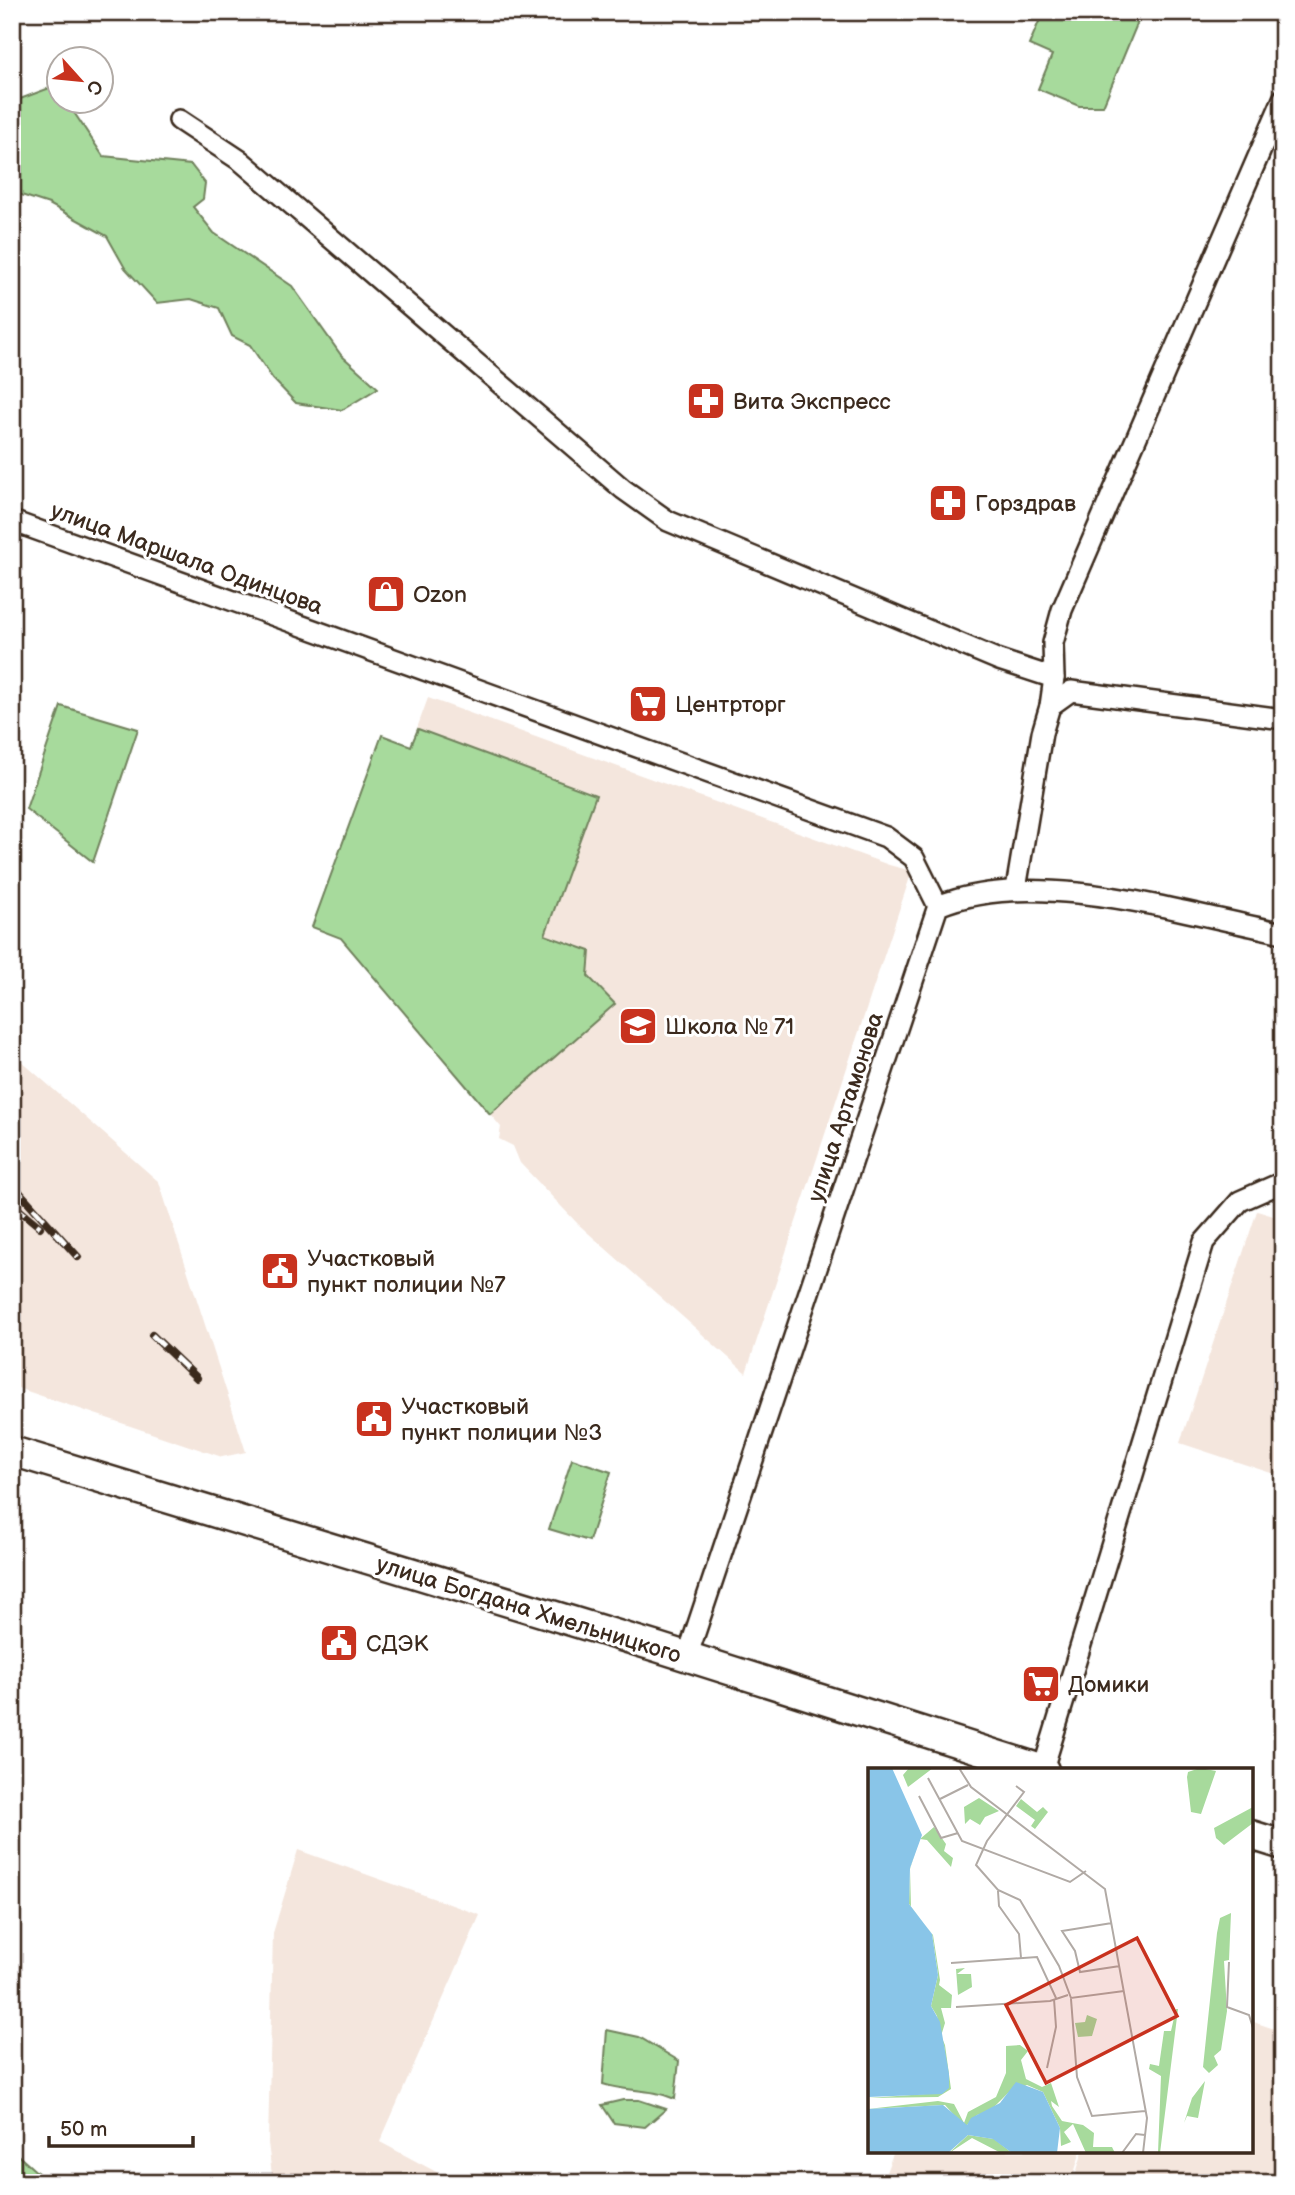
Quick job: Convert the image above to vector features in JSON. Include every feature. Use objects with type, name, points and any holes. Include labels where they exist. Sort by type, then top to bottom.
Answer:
[{"type":"main road","name":"улица Богдана Хмельницкого","points":[[12,1451],[687,1657],[1038,1768]]},
{"type":"main road","points":[[1253,1836],[1283,1845]]},
{"type":"street","points":[[1017,889],[1042,733],[1050,706],[1054,678],[1053,643],[1062,610],[1283,99]]},
{"type":"street","points":[[179,120],[241,161],[623,489],[668,521],[992,657],[1054,678]]},
{"type":"street","name":"улица Маршала Одинцова","points":[[12,520],[886,837],[914,858],[938,906]]},
{"type":"street","points":[[1050,706],[1071,691],[1283,719]]},
{"type":"street","points":[[938,906],[978,893],[1017,889],[1118,899],[1283,933]]},
{"type":"street","name":"улица Артамонова","points":[[687,1657],[938,906]]},
{"type":"street","points":[[1045,1768],[1204,1242],[1240,1200],[1283,1182]]},
{"type":"shaded area","name":"Школа № 71","points":[[428,698],[912,871],[746,1373],[578,1224],[520,1163],[513,1146],[499,1139],[501,1127],[341,938]]},
{"type":"shaded area","points":[[12,1053],[159,1182],[246,1452],[222,1457],[12,1386]]},
{"type":"shaded area","points":[[1257,1211],[1283,1219],[1283,1477],[1180,1443]]},
{"type":"shaded area","points":[[298,1850],[480,1915],[380,2142],[457,2183],[273,2183],[268,2143],[273,1933]]},
{"type":"shaded area","points":[[1253,2022],[1283,2032],[1283,2183],[1073,2183],[1082,2153],[1253,2153]]},
{"type":"shaded area","points":[[893,2153],[1080,2153],[1071,2183],[882,2183]]},
{"type":"green space","points":[[1043,12],[1142,12],[1103,106],[1079,106],[1038,89],[1052,55],[1029,45]]},
{"type":"green space","points":[[46,89],[46,116],[76,116],[103,156],[191,165],[205,183],[203,199],[193,207],[214,233],[292,286],[341,355],[378,388],[342,410],[296,403],[273,379],[250,345],[232,336],[219,308],[191,299],[157,303],[125,268],[107,236],[49,204],[12,192],[12,102]]},
{"type":"green space","points":[[61,706],[138,729],[93,862],[26,809]]},
{"type":"green space","points":[[418,729],[596,795],[545,935],[590,951],[588,976],[615,1004],[490,1114],[341,938],[312,927],[382,735],[411,746]]},
{"type":"green space","points":[[572,1459],[611,1472],[589,1541],[549,1529]]},
{"type":"green space","points":[[607,2030],[639,2037],[679,2061],[675,2099],[657,2093],[603,2084]]},
{"type":"green space","points":[[623,2100],[639,2100],[666,2109],[645,2127],[614,2123],[602,2105]]},
{"type":"green space","points":[[12,2150],[49,2183],[12,2183]]},
{"type":"railway","points":[[12,1184],[78,1257]]},
{"type":"railway","points":[[12,1204],[40,1227]]},
{"type":"railway","points":[[152,1335],[197,1378]]},
{"type":"place","name":"Вита Экспресс","points":[[706,401]]},
{"type":"place","name":"Горздрав","points":[[948,503]]},
{"type":"place","name":"Ozon","points":[[386,594]]},
{"type":"place","name":"Центрторг","points":[[648,704]]},
{"type":"place","name":"Школа № 71","points":[[638,1026]]},
{"type":"place","name":"Участковый пункт полиции №7","points":[[280,1271]]},
{"type":"place","name":"Участковый пункт полиции №3","points":[[374,1419]]},
{"type":"place","name":"СДЭК","points":[[339,1643]]},
{"type":"place","name":"Домики","points":[[1041,1684]]}]
